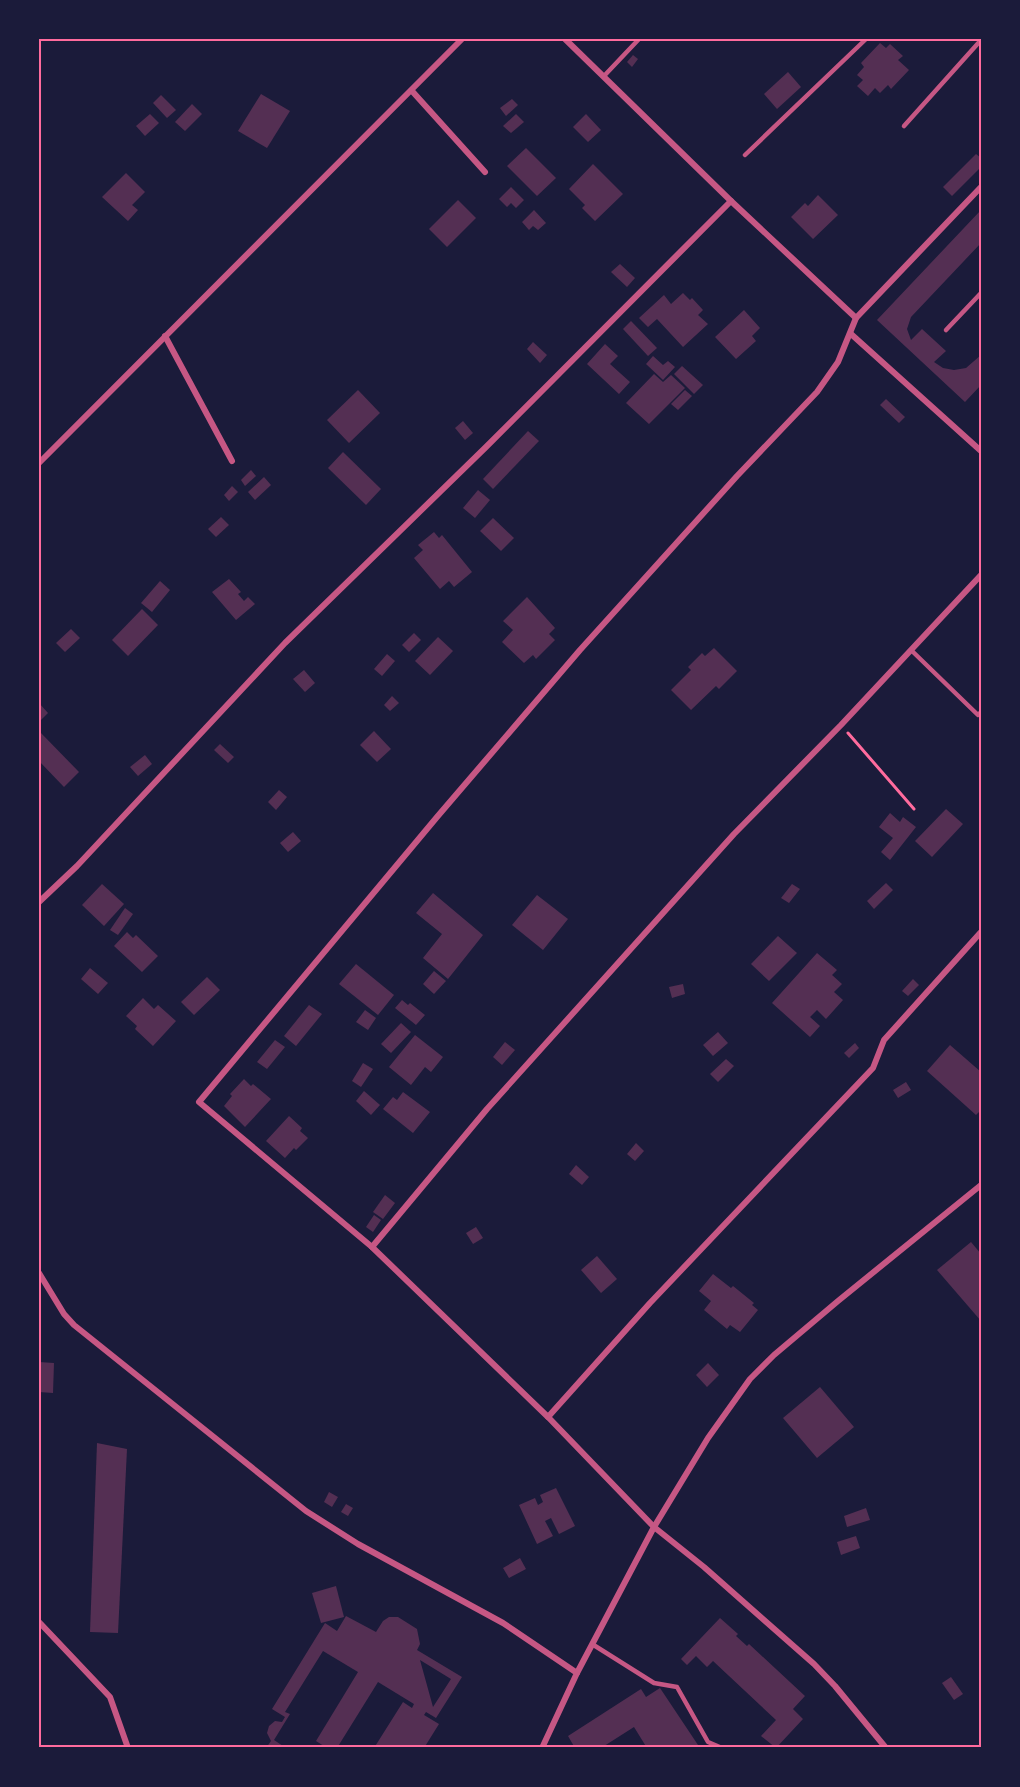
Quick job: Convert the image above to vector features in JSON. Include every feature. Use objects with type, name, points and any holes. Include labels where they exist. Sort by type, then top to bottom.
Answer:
[{"type":"street","points":[[39,463],[462,39]]},
{"type":"street","points":[[566,39],[731,201],[856,318]]},
{"type":"street","points":[[412,91],[485,172]]},
{"type":"street","points":[[886,1748],[814,1664],[704,1567],[654,1527],[548,1417],[372,1247],[199,1102],[580,650],[737,476],[817,392],[838,362],[856,318],[981,187]]},
{"type":"street","points":[[39,902],[77,866],[285,643],[486,447],[731,201]]},
{"type":"street","points":[[851,334],[981,451]]},
{"type":"street","points":[[165,336],[232,461]]},
{"type":"street","points":[[372,1247],[487,1109],[734,834],[841,725],[981,575]]},
{"type":"street","points":[[548,1417],[650,1303],[873,1068],[884,1040],[981,932]]},
{"type":"street","points":[[542,1748],[577,1673],[654,1527],[708,1438],[750,1379],[774,1355],[838,1300],[981,1185]]},
{"type":"street","points":[[39,1273],[64,1314],[74,1325],[287,1498],[358,1544],[503,1623],[577,1673]]},
{"type":"street","points":[[39,1621],[110,1697],[128,1748]]},
{"type":"lane","points":[[604,76],[639,39]]},
{"type":"lane","points":[[745,155],[866,39]]},
{"type":"lane","points":[[904,126],[981,40]]},
{"type":"lane","points":[[946,330],[981,293]]},
{"type":"lane","points":[[911,650],[978,715],[981,712]]},
{"type":"lane","points":[[592,1644],[654,1683],[677,1688],[708,1742],[722,1748]]},
{"type":"path","points":[[841,725],[914,809]]},
{"type":"building","points":[[880,43],[886,48],[890,44],[903,56],[898,60],[909,70],[891,89],[888,85],[880,93],[875,88],[868,96],[857,86],[863,80],[857,75],[864,67],[861,63]]},
{"type":"building","points":[[633,55],[638,59],[632,67],[627,62]]},
{"type":"building","points":[[788,72],[801,87],[777,109],[764,94]]},
{"type":"building","points":[[261,94],[290,111],[267,148],[238,131]]},
{"type":"building","points":[[161,95],[176,110],[167,118],[153,103]]},
{"type":"building","points":[[512,99],[518,105],[506,116],[500,108]]},
{"type":"building","points":[[192,104],[202,114],[185,131],[175,122]]},
{"type":"building","points":[[150,114],[159,123],[145,136],[136,126]]},
{"type":"building","points":[[516,114],[524,122],[511,133],[503,126]]},
{"type":"building","points":[[586,114],[601,130],[588,142],[573,127]]},
{"type":"building","points":[[526,148],[556,178],[537,196],[507,166]]},
{"type":"building","points":[[976,154],[981,158],[981,167],[952,196],[943,187]]},
{"type":"building","points":[[593,164],[623,194],[595,221],[582,208],[585,205],[569,189]]},
{"type":"building","points":[[126,173],[145,192],[132,205],[138,210],[128,221],[102,197]]},
{"type":"building","points":[[511,187],[524,200],[516,208],[511,203],[507,207],[499,199]]},
{"type":"building","points":[[818,195],[838,215],[813,239],[791,217],[805,203],[808,206]]},
{"type":"building","points":[[458,200],[476,218],[447,247],[429,229]]},
{"type":"building","points":[[534,210],[546,223],[538,230],[533,226],[529,230],[522,222]]},
{"type":"building","points":[[981,210],[981,243],[911,317],[907,329],[911,340],[922,329],[946,351],[934,362],[943,368],[954,370],[966,368],[981,355],[981,385],[965,402],[877,320]]},
{"type":"building","points":[[620,264],[635,278],[627,287],[611,272]]},
{"type":"building","points":[[683,293],[690,300],[692,298],[703,310],[698,315],[708,324],[683,347],[657,319],[648,327],[639,318],[664,295],[671,304]]},
{"type":"building","points":[[744,310],[760,328],[752,336],[756,341],[736,359],[715,337]]},
{"type":"building","points":[[631,321],[657,348],[648,356],[623,329]]},
{"type":"building","points":[[533,342],[547,355],[540,363],[527,349]]},
{"type":"building","points":[[605,344],[618,356],[610,364],[630,382],[619,394],[587,364]]},
{"type":"building","points":[[653,356],[663,365],[668,361],[675,367],[663,380],[646,364]]},
{"type":"building","points":[[682,366],[703,385],[694,394],[674,374]]},
{"type":"building","points":[[654,374],[663,382],[671,375],[685,388],[649,424],[626,403]]},
{"type":"building","points":[[358,390],[380,413],[349,443],[327,420]]},
{"type":"building","points":[[685,390],[692,396],[678,410],[671,404]]},
{"type":"building","points":[[886,399],[905,417],[899,423],[880,405]]},
{"type":"building","points":[[463,421],[473,433],[465,440],[455,428]]},
{"type":"building","points":[[528,431],[539,441],[493,489],[483,479]]},
{"type":"building","points":[[343,452],[381,489],[366,505],[328,468]]},
{"type":"building","points":[[251,470],[256,476],[245,486],[241,480]]},
{"type":"building","points":[[264,477],[271,485],[255,500],[248,492]]},
{"type":"building","points":[[232,486],[238,492],[229,501],[224,495]]},
{"type":"building","points":[[478,490],[490,500],[475,518],[463,508]]},
{"type":"building","points":[[221,517],[229,525],[216,537],[208,529]]},
{"type":"building","points":[[493,518],[514,538],[501,551],[480,531]]},
{"type":"building","points":[[434,532],[439,538],[442,535],[472,572],[454,587],[449,581],[440,589],[414,558],[423,550],[418,545]]},
{"type":"building","points":[[229,579],[241,592],[238,594],[244,601],[248,597],[255,604],[236,620],[212,592]]},
{"type":"building","points":[[160,581],[170,590],[152,612],[141,603]]},
{"type":"building","points":[[527,597],[555,628],[549,634],[555,640],[536,659],[533,655],[524,663],[502,642],[513,630],[503,621]]},
{"type":"building","points":[[142,609],[158,625],[128,656],[112,640]]},
{"type":"building","points":[[71,629],[80,638],[65,652],[56,643]]},
{"type":"building","points":[[414,633],[421,640],[409,652],[402,645]]},
{"type":"building","points":[[438,637],[453,651],[430,675],[415,661]]},
{"type":"building","points":[[714,648],[737,671],[719,689],[716,686],[691,710],[671,690],[691,670],[688,667],[702,653],[705,656]]},
{"type":"building","points":[[387,654],[395,661],[382,676],[374,669]]},
{"type":"building","points":[[304,670],[315,683],[305,692],[293,679]]},
{"type":"building","points":[[392,696],[399,703],[390,711],[384,705]]},
{"type":"building","points":[[39,703],[48,713],[39,722]]},
{"type":"building","points":[[374,731],[391,749],[377,762],[360,745]]},
{"type":"building","points":[[40,732],[79,772],[64,787],[39,761]]},
{"type":"building","points":[[220,744],[234,757],[228,763],[214,750]]},
{"type":"building","points":[[145,755],[152,764],[138,776],[130,767]]},
{"type":"building","points":[[279,790],[287,797],[276,810],[268,802]]},
{"type":"building","points":[[946,809],[963,824],[932,857],[915,841]]},
{"type":"building","points":[[890,813],[900,822],[903,817],[916,827],[890,860],[881,852],[893,838],[879,827]]},
{"type":"building","points":[[293,832],[301,841],[288,852],[280,843]]},
{"type":"building","points":[[886,883],[893,890],[874,909],[867,901]]},
{"type":"building","points":[[102,884],[124,904],[104,926],[82,905]]},
{"type":"building","points":[[792,884],[800,889],[789,903],[781,898]]},
{"type":"building","points":[[433,893],[483,935],[448,979],[423,958],[442,934],[416,913]]},
{"type":"building","points":[[537,895],[568,919],[543,950],[512,925]]},
{"type":"building","points":[[125,908],[133,914],[118,935],[110,930]]},
{"type":"building","points":[[127,932],[133,938],[136,935],[158,956],[142,972],[114,946]]},
{"type":"building","points":[[778,936],[797,953],[769,981],[751,964]]},
{"type":"building","points":[[817,953],[837,970],[832,975],[842,984],[834,992],[843,1000],[826,1019],[817,1010],[810,1017],[820,1026],[810,1037],[772,1003]]},
{"type":"building","points":[[356,964],[394,995],[378,1015],[339,984]]},
{"type":"building","points":[[90,968],[108,983],[98,994],[81,979]]},
{"type":"building","points":[[434,971],[446,981],[434,994],[423,984]]},
{"type":"building","points":[[207,977],[220,990],[194,1015],[181,1002]]},
{"type":"building","points":[[913,979],[919,985],[908,996],[902,991]]},
{"type":"building","points":[[683,984],[685,994],[672,998],[669,987]]},
{"type":"building","points":[[143,998],[154,1009],[158,1005],[176,1021],[153,1046],[135,1029],[137,1026],[126,1016]]},
{"type":"building","points":[[402,1000],[408,1005],[410,1003],[425,1015],[416,1025],[395,1008]]},
{"type":"building","points":[[309,1005],[322,1014],[296,1046],[284,1036]]},
{"type":"building","points":[[365,1010],[376,1018],[368,1030],[356,1022]]},
{"type":"building","points":[[401,1023],[411,1032],[391,1053],[381,1044]]},
{"type":"building","points":[[718,1032],[728,1043],[713,1056],[703,1045]]},
{"type":"building","points":[[415,1035],[443,1057],[431,1072],[425,1067],[411,1085],[389,1067]]},
{"type":"building","points":[[275,1040],[285,1047],[267,1069],[257,1062]]},
{"type":"building","points":[[505,1042],[515,1050],[502,1065],[493,1057]]},
{"type":"building","points":[[855,1043],[859,1048],[849,1058],[844,1053]]},
{"type":"building","points":[[950,1045],[981,1072],[981,1110],[976,1115],[927,1071]]},
{"type":"building","points":[[726,1059],[734,1066],[718,1082],[710,1074]]},
{"type":"building","points":[[363,1063],[373,1069],[361,1087],[352,1081]]},
{"type":"building","points":[[244,1079],[271,1099],[245,1127],[224,1106],[232,1096],[230,1094]]},
{"type":"building","points":[[906,1082],[911,1090],[898,1098],[893,1090]]},
{"type":"building","points":[[364,1091],[380,1105],[371,1115],[356,1101]]},
{"type":"building","points":[[403,1092],[430,1112],[413,1133],[383,1109],[393,1097],[397,1100]]},
{"type":"building","points":[[289,1116],[302,1128],[300,1131],[308,1138],[285,1158],[266,1141]]},
{"type":"building","points":[[636,1143],[644,1151],[635,1161],[627,1154]]},
{"type":"building","points":[[576,1165],[589,1177],[582,1185],[569,1174]]},
{"type":"building","points":[[385,1195],[395,1203],[383,1219],[373,1212]]},
{"type":"building","points":[[374,1215],[381,1220],[373,1232],[366,1227]]},
{"type":"building","points":[[476,1227],[483,1238],[473,1244],[466,1233]]},
{"type":"building","points":[[971,1242],[981,1254],[981,1321],[937,1270]]},
{"type":"building","points":[[597,1256],[617,1279],[601,1293],[581,1270]]},
{"type":"building","points":[[713,1274],[731,1288],[733,1286],[754,1303],[752,1305],[758,1310],[740,1332],[730,1325],[727,1329],[704,1310],[711,1301],[699,1291]]},
{"type":"building","points":[[39,1362],[54,1363],[53,1393],[39,1392]]},
{"type":"building","points":[[708,1363],[719,1375],[707,1387],[696,1375]]},
{"type":"building","points":[[820,1387],[854,1427],[817,1458],[783,1418]]},
{"type":"building","points":[[97,1443],[127,1449],[118,1633],[90,1632]]},
{"type":"building","points":[[556,1488],[575,1526],[559,1534],[551,1518],[545,1521],[553,1536],[537,1544],[519,1505],[535,1498],[538,1505],[543,1502],[540,1495]]},
{"type":"building","points":[[329,1492],[338,1497],[332,1507],[324,1502]]},
{"type":"building","points":[[346,1504],[353,1508],[348,1516],[341,1512]]},
{"type":"building","points":[[866,1508],[870,1520],[847,1527],[844,1516]]},
{"type":"building","points":[[856,1536],[860,1548],[841,1555],[837,1542]]},
{"type":"building","points":[[520,1558],[526,1569],[509,1578],[503,1568]]},
{"type":"building","points":[[336,1586],[344,1617],[321,1623],[312,1593]]},
{"type":"building","points":[[346,1616],[376,1632],[383,1621],[389,1617],[398,1617],[417,1629],[420,1644],[417,1650],[462,1677],[436,1718],[426,1712],[424,1715],[439,1724],[424,1748],[374,1748],[403,1702],[412,1708],[414,1704],[378,1682],[337,1748],[327,1748],[316,1741],[358,1672],[323,1651],[285,1712],[290,1714],[274,1740],[286,1748],[266,1748],[271,1741],[267,1733],[269,1726],[275,1721],[282,1722],[285,1717],[272,1709],[325,1623],[337,1631]],"holes":[[[420,1660],[451,1679],[433,1707]]]},
{"type":"building","points":[[720,1618],[738,1634],[736,1636],[747,1646],[749,1644],[805,1696],[793,1709],[803,1719],[776,1748],[761,1736],[776,1720],[713,1661],[707,1667],[696,1656],[687,1665],[681,1659]]},
{"type":"building","points":[[951,1677],[963,1694],[954,1700],[942,1683]]},
{"type":"building","points":[[660,1688],[700,1748],[647,1748],[634,1727],[601,1748],[575,1748],[568,1736],[641,1689],[646,1697]]}]
